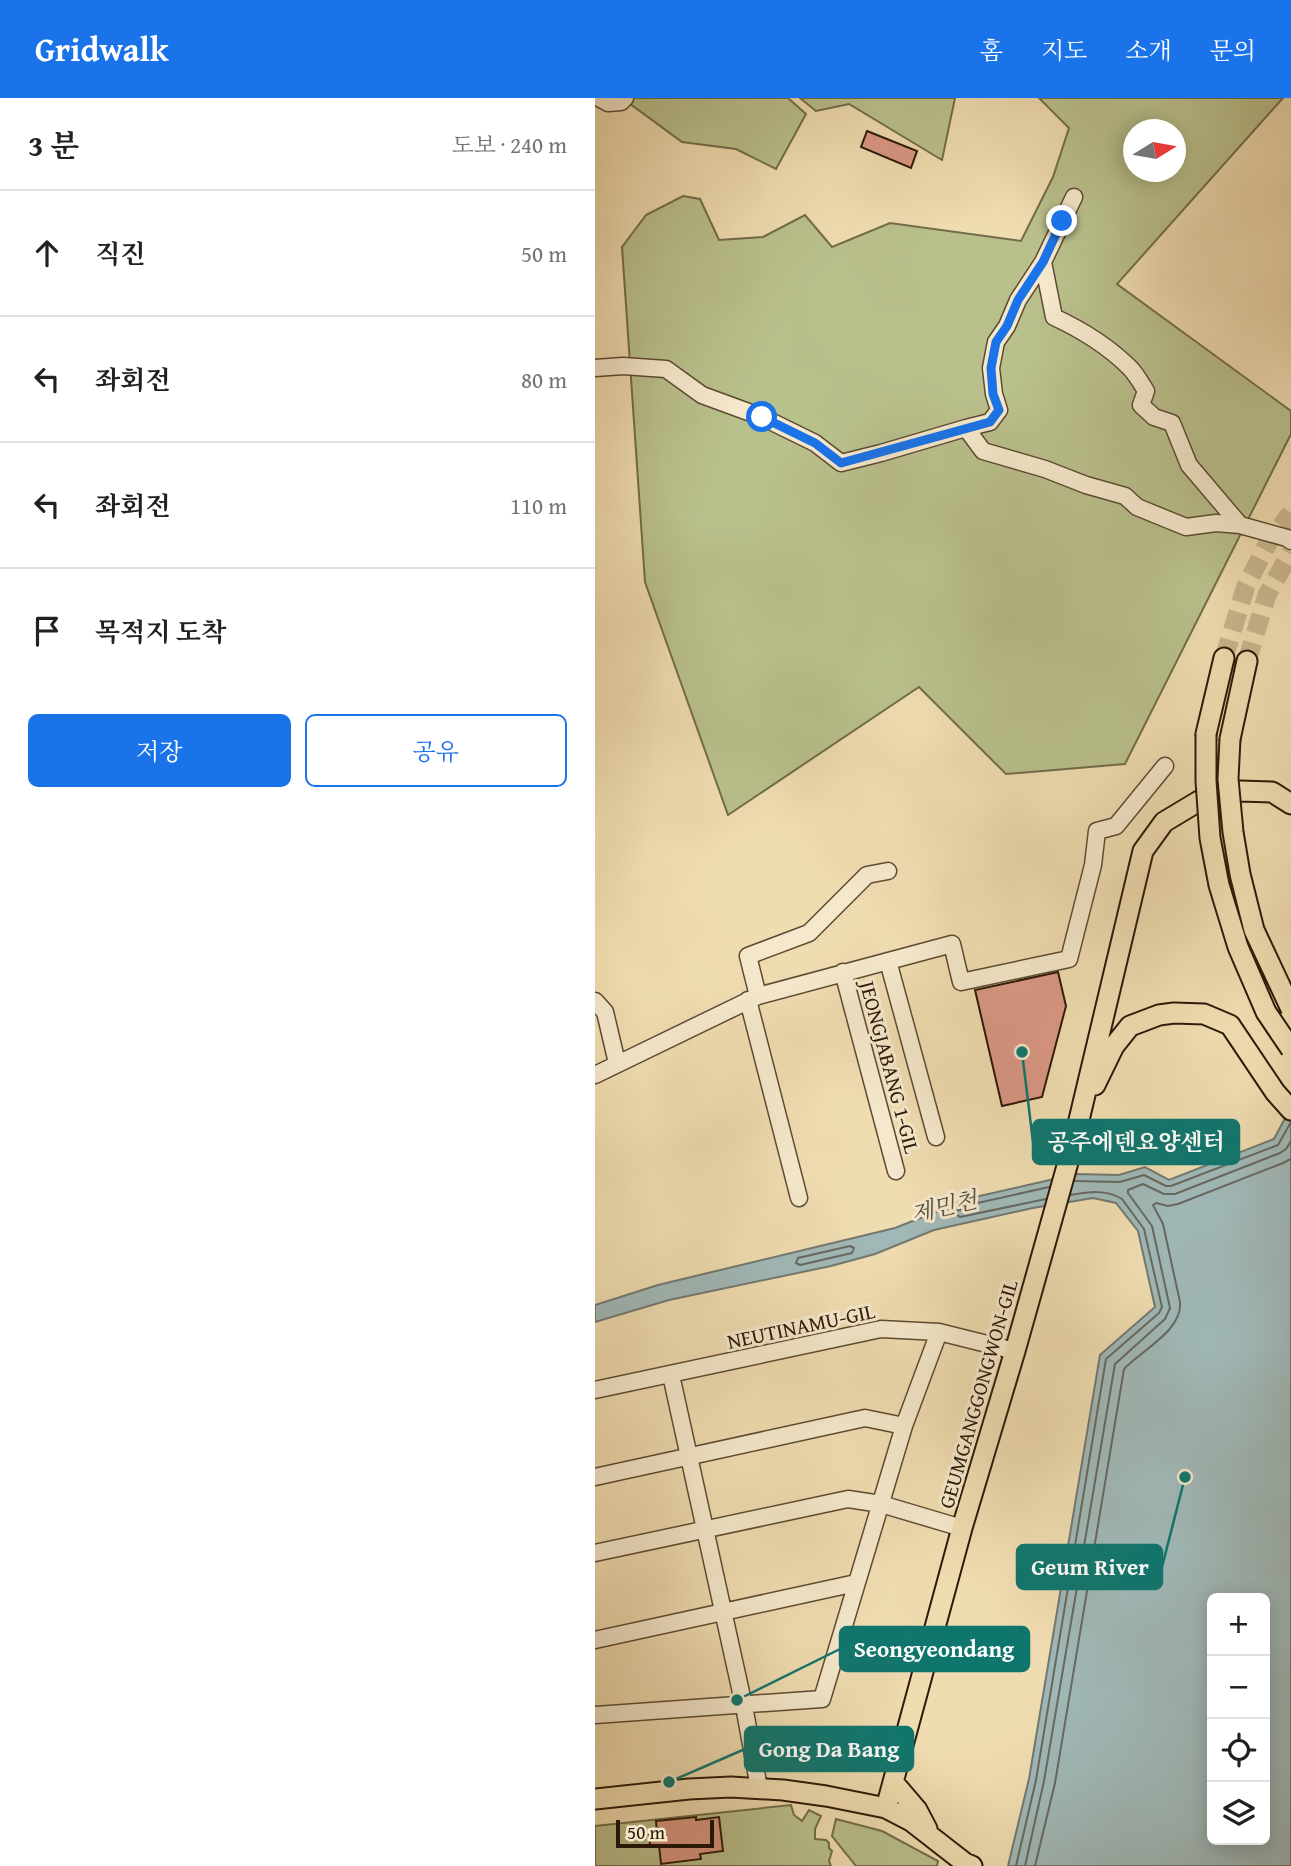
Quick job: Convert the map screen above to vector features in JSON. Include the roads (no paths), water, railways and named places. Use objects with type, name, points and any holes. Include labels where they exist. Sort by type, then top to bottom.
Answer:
[{"type":"main road","points":[[1224,658],[1206,734],[1210,838],[1219,885],[1238,947],[1266,1012],[1291,1049]]},
{"type":"main road","points":[[1247,661],[1230,739],[1228,779],[1233,832],[1254,930],[1291,1009]]},
{"type":"main road","points":[[1080,1116],[1143,851],[1164,822],[1199,801],[1240,791],[1272,792],[1291,804]]},
{"type":"main road","points":[[1080,1116],[1114,1046],[1130,1026],[1159,1015],[1174,1013],[1204,1014],[1230,1025],[1291,1111]]},
{"type":"main road","name":"GEUMGANGGONGWON-GIL","points":[[886,1808],[962,1528],[1015,1351],[1080,1116]]},
{"type":"main road","points":[[894,1783],[917,1810],[931,1836]]},
{"type":"main road","points":[[597,1797],[731,1787],[825,1796],[886,1808],[911,1821],[968,1865]]},
{"type":"street","points":[[599,98],[608,103],[621,102],[625,98]]},
{"type":"street","points":[[595,368],[623,366],[666,369],[702,395],[762,417],[815,443],[841,463],[990,422],[999,410],[993,394],[991,368],[996,342],[1007,326],[1018,300],[1043,262],[1074,197]]},
{"type":"street","points":[[1043,262],[1054,317],[1077,328],[1132,369],[1146,391],[1140,405],[1154,417],[1172,423],[1189,465],[1240,525]]},
{"type":"street","points":[[966,428],[983,451],[1125,496],[1137,507],[1186,527],[1216,523],[1240,525],[1291,541]]},
{"type":"street","name":"JEONGJABANG 1-GIL","points":[[595,1075],[753,998],[952,944],[961,982],[1069,959],[1093,865],[1097,831],[1116,826],[1165,766]]},
{"type":"street","points":[[799,1198],[753,998],[748,956],[809,933],[867,875],[888,871]]},
{"type":"street","points":[[888,961],[936,1137]]},
{"type":"street","name":"JEONGJABANG 1-GIL","points":[[843,972],[897,1171]]},
{"type":"street","points":[[595,1002],[605,1012],[617,1063]]},
{"type":"street","name":"NEUTINAMU-GIL","points":[[595,1390],[881,1329],[939,1332],[1015,1351]]},
{"type":"street","points":[[595,1715],[822,1699],[904,1426],[939,1332]]},
{"type":"street","points":[[671,1375],[744,1706],[759,1788]]},
{"type":"street","points":[[595,1477],[865,1418],[904,1426]]},
{"type":"street","name":"GEUMGANGGONGWON-GIL","points":[[595,1553],[848,1499],[881,1504],[962,1528]]},
{"type":"street","points":[[595,1640],[856,1583]]},
{"type":"water","points":[[1291,1107],[1291,1866],[1008,1866],[1029,1779],[1100,1355],[1155,1307],[1138,1231],[1116,1203],[1093,1198],[934,1230],[875,1254],[831,1266],[669,1300],[595,1322],[595,1305],[658,1285],[895,1228],[971,1198],[1076,1174],[1119,1175],[1145,1167],[1169,1180],[1274,1139]]},
{"type":"tunnel","points":[[1224,658],[1246,586],[1268,543],[1291,513]]},
{"type":"tunnel","points":[[1247,661],[1267,595],[1291,552]]},
{"type":"place","name":"공주에덴요양센터","points":[[1022,1052]]},
{"type":"place","name":"Geum River","points":[[1185,1477]]},
{"type":"place","name":"Seongyeondang","points":[[737,1700]]},
{"type":"place","name":"Gong Da Bang","points":[[669,1782]]},
{"type":"water label","name":"제민천","points":[[944,1206]]}]
